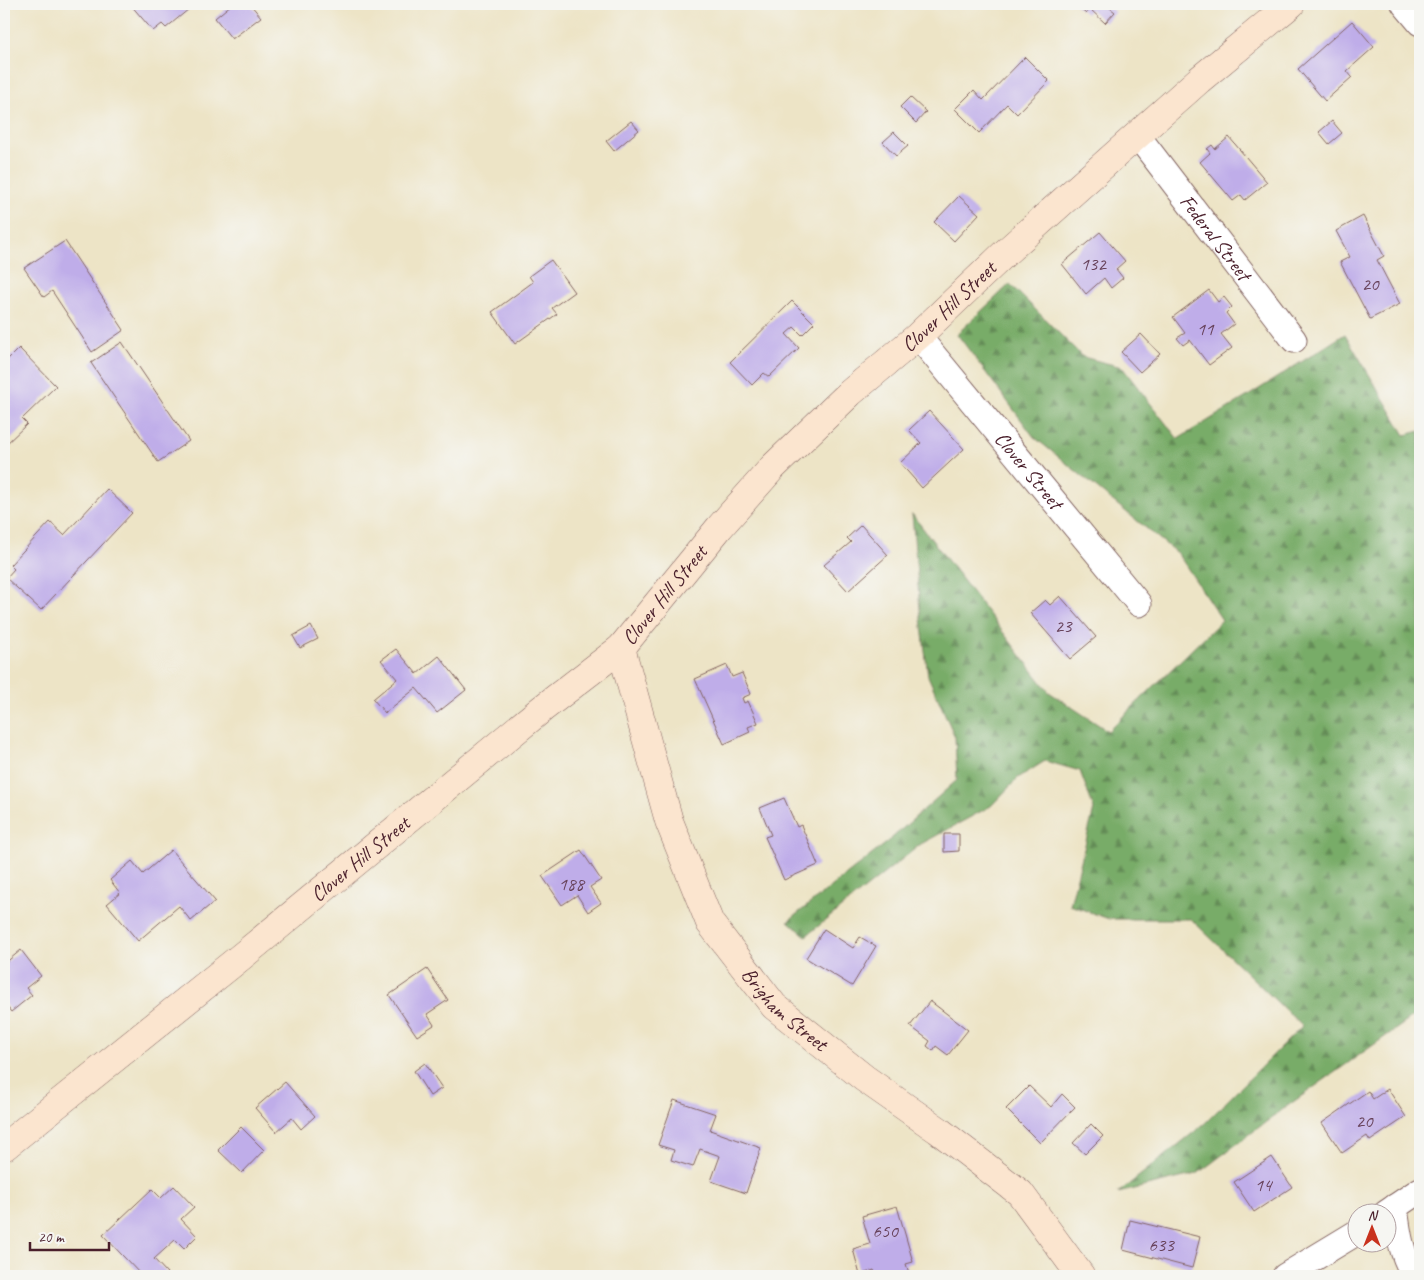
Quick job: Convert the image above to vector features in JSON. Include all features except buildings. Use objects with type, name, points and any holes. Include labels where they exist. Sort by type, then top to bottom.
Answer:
[{"type":"street","name":"Clover Hill Street","points":[[4,1147],[242,956],[543,708],[621,648],[719,528],[773,467],[850,393],[918,336],[1006,253],[1137,135],[1199,80],[1291,4]]},
{"type":"street","points":[[1404,4],[1420,23]]},
{"type":"street","name":"Federal Street","points":[[1137,135],[1294,340]]},
{"type":"street","name":"Clover Street","points":[[918,336],[1139,604]]},
{"type":"street","name":"Brigham Street","points":[[621,648],[669,820],[710,923],[774,1006],[864,1078],[938,1130],[1020,1193],[1081,1276]]},
{"type":"street","points":[[1396,1207],[1420,1190]]},
{"type":"street","points":[[1396,1227],[1408,1262],[1416,1276]]},
{"type":"street","points":[[1285,1276],[1346,1239]]},
{"type":"green space","points":[[1010,284],[1083,357],[1122,367],[1178,439],[1345,334],[1405,435],[1420,431],[1420,1012],[1286,1107],[1197,1174],[1118,1193],[1204,1124],[1302,1026],[1191,919],[1109,919],[1070,905],[1094,809],[1080,771],[1045,761],[1018,778],[991,806],[921,844],[806,936],[788,921],[884,845],[957,780],[955,737],[928,676],[912,514],[1049,692],[1108,731],[1222,620],[1178,554],[1034,437],[957,334]]}]
